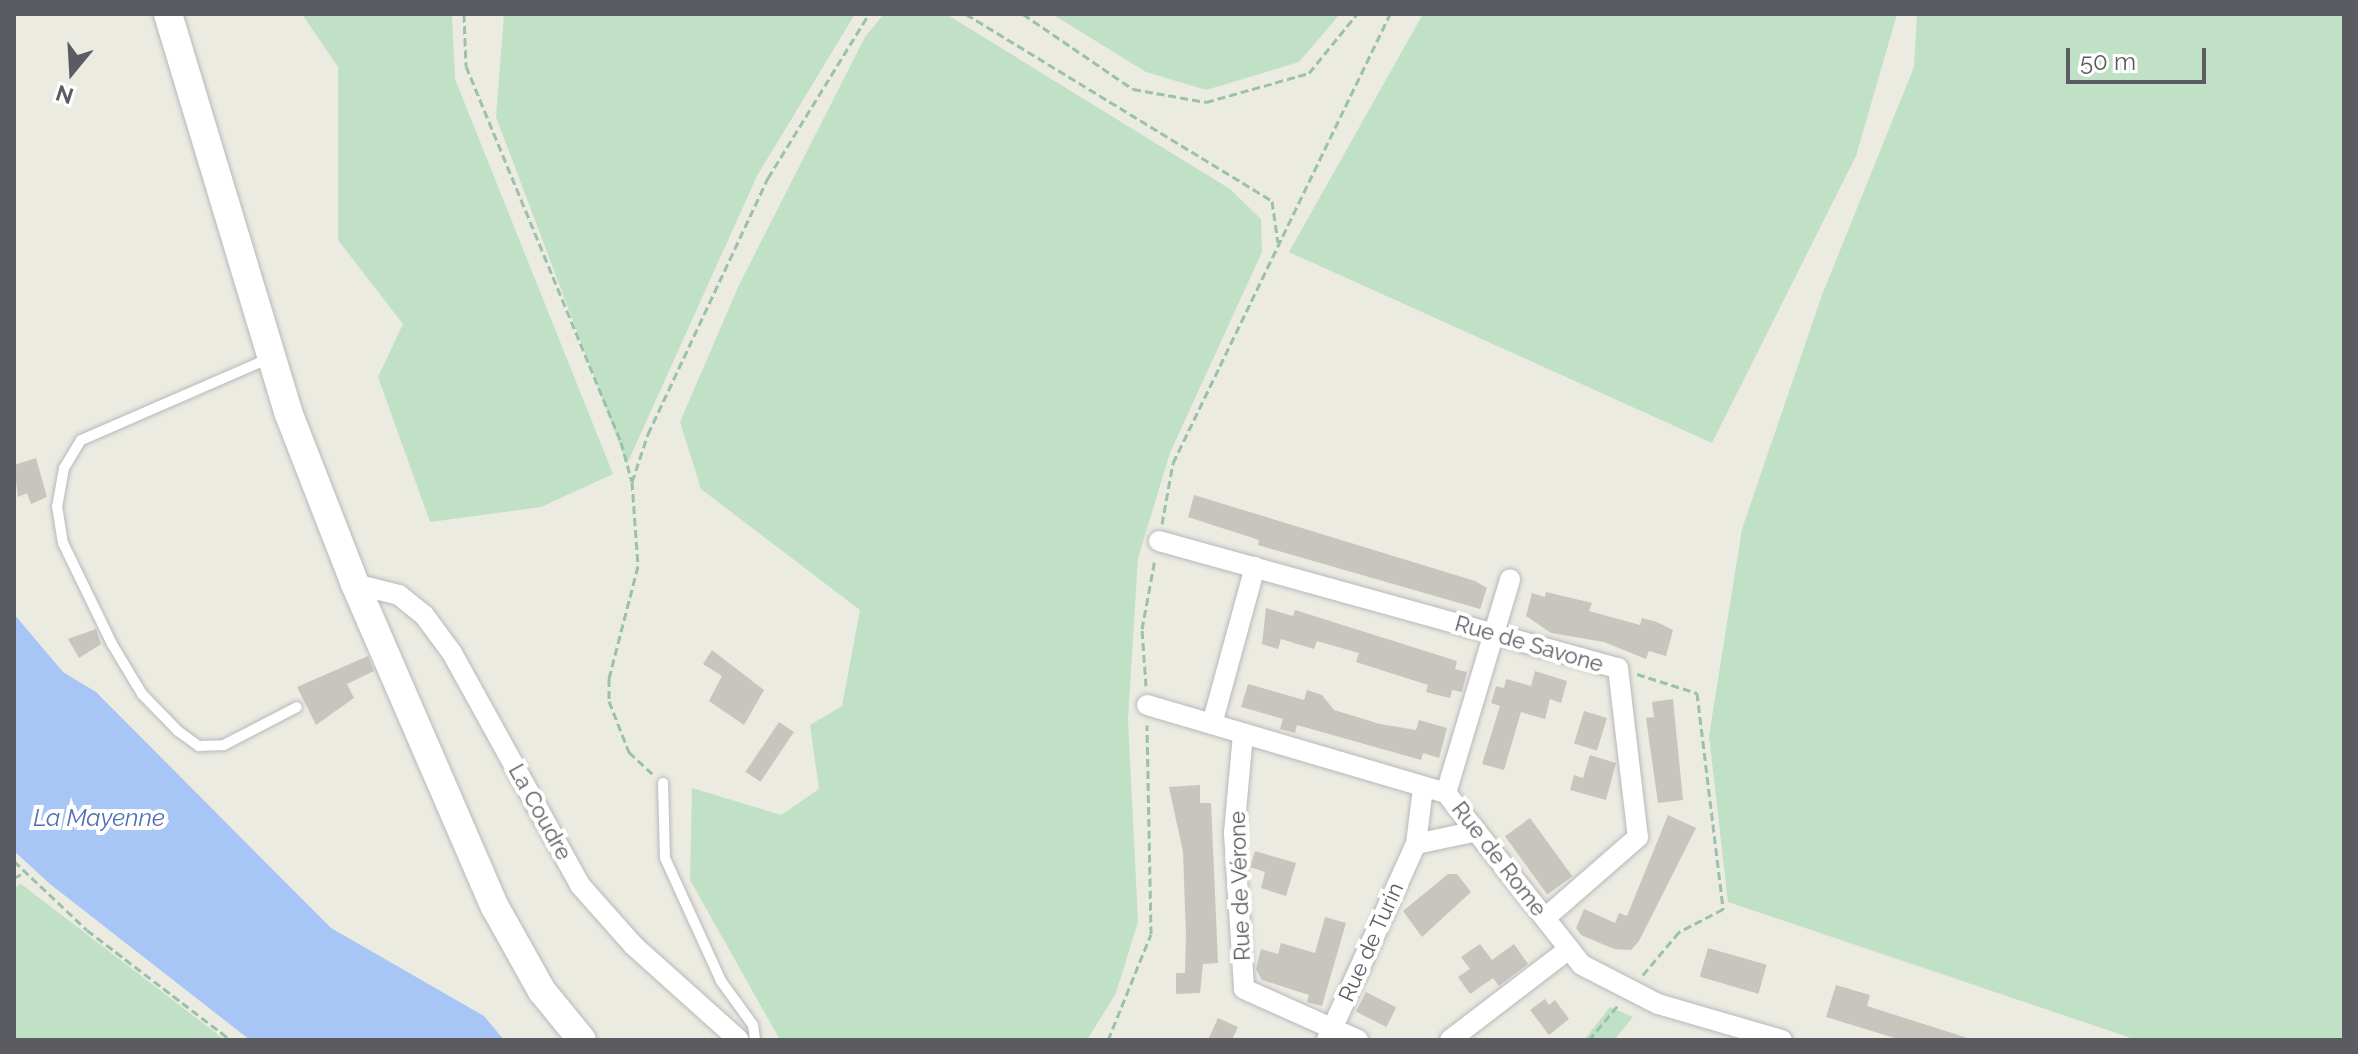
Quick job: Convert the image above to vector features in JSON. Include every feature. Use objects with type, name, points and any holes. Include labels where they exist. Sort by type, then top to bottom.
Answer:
[{"type":"street","points":[[168,14],[272,358],[355,584],[495,907],[542,991],[582,1040]]},
{"type":"street","name":"Rue de Savone","points":[[1159,541],[1618,668],[1638,837],[1545,918]]},
{"type":"street","points":[[1212,724],[1255,567]]},
{"type":"street","points":[[1446,793],[1510,579]]},
{"type":"street","name":"La Coudre","points":[[355,584],[399,595],[424,615],[452,653],[580,885],[633,945],[739,1040]]},
{"type":"street","name":"Rue de Rome","points":[[1147,705],[1446,793],[1582,965],[1631,989],[1782,1040]]},
{"type":"street","name":"Rue de Vérone","points":[[1243,734],[1234,833],[1244,989],[1329,1035]]},
{"type":"street","name":"Rue de Turin","points":[[1329,1035],[1416,844],[1423,788]]},
{"type":"street","points":[[1416,844],[1477,831]]},
{"type":"street","points":[[1450,1040],[1569,949]]},
{"type":"street","points":[[1329,1035],[1358,1040]]},
{"type":"lane","points":[[272,358],[81,440],[64,468],[57,506],[63,543],[112,644],[142,694],[178,731],[199,746],[224,745],[297,707]]},
{"type":"lane","points":[[663,783],[665,858],[721,981],[753,1025],[755,1040]]},
{"type":"path","points":[[464,14],[466,66],[621,442],[632,482],[638,566],[609,701],[629,752],[663,783]]},
{"type":"path","points":[[632,482],[648,434],[768,178],[869,14]]},
{"type":"path","points":[[966,14],[1250,184],[1272,201],[1278,243]]},
{"type":"path","points":[[1025,15],[1133,89],[1206,102],[1309,73],[1357,14]]},
{"type":"path","points":[[1108,1040],[1151,934],[1147,705],[1142,629],[1173,463],[1390,14]]},
{"type":"path","points":[[1589,1040],[1679,932],[1723,909],[1697,693],[1618,668]]},
{"type":"path","points":[[14,861],[87,930],[231,1040]]},
{"type":"path","points":[[14,878],[25,872]]},
{"type":"green space","points":[[302,14],[452,14],[455,79],[613,474],[541,507],[430,522],[378,377],[403,324],[338,240],[338,67]]},
{"type":"green space","points":[[504,14],[855,14],[757,176],[627,464],[496,117]]},
{"type":"green space","points":[[884,14],[946,14],[1230,189],[1261,219],[1262,252],[1170,453],[1138,558],[1128,719],[1138,922],[1116,993],[1087,1040],[780,1040],[690,880],[692,788],[781,815],[819,789],[810,725],[842,706],[860,610],[701,489],[680,422],[739,285],[865,37]]},
{"type":"green space","points":[[1052,14],[1340,14],[1299,62],[1206,90],[1146,72]]},
{"type":"green space","points":[[1423,14],[1897,14],[1856,156],[1712,443],[1289,252]]},
{"type":"green space","points":[[1917,14],[2344,14],[2344,1040],[2137,1040],[1728,902],[1709,736],[1742,529],[1822,295],[1914,67]]},
{"type":"green space","points":[[21,884],[224,1040],[14,1040],[14,888]]},
{"type":"green space","points":[[1610,1007],[1633,1017],[1614,1040],[1584,1040]]},
{"type":"water","name":"La Mayenne","points":[[14,614],[63,672],[96,692],[331,928],[484,1016],[504,1040],[250,1040],[50,884],[14,851]]},
{"type":"building","points":[[36,458],[47,497],[31,504],[27,493],[18,497],[14,465]]},
{"type":"building","points":[[1194,495],[1475,581],[1487,588],[1480,609],[1258,545],[1259,540],[1188,517]]},
{"type":"building","points":[[1546,592],[1592,603],[1589,611],[1640,625],[1642,618],[1673,630],[1666,656],[1649,651],[1646,659],[1604,642],[1551,633],[1526,616],[1532,593],[1545,597]]},
{"type":"building","points":[[1266,608],[1293,616],[1295,610],[1457,661],[1455,669],[1467,672],[1462,692],[1452,690],[1450,698],[1426,692],[1428,685],[1356,662],[1359,653],[1317,641],[1314,649],[1281,639],[1278,649],[1262,644]]},
{"type":"building","points":[[96,629],[101,644],[79,658],[68,639]]},
{"type":"building","points":[[712,650],[764,690],[744,725],[709,701],[722,676],[703,664]]},
{"type":"building","points":[[368,656],[374,671],[347,684],[354,698],[316,725],[297,687]]},
{"type":"building","points":[[1535,671],[1567,681],[1561,703],[1550,699],[1545,719],[1521,712],[1504,770],[1482,764],[1500,706],[1491,703],[1496,686],[1504,688],[1506,679],[1531,686]]},
{"type":"building","points":[[1248,684],[1304,700],[1307,690],[1322,695],[1334,710],[1380,724],[1416,730],[1419,720],[1447,728],[1439,758],[1423,753],[1421,760],[1297,725],[1295,733],[1280,729],[1283,719],[1241,707]]},
{"type":"building","points":[[1673,699],[1683,800],[1658,803],[1646,718],[1654,717],[1652,702]]},
{"type":"building","points":[[1584,711],[1607,718],[1597,751],[1574,744]]},
{"type":"building","points":[[779,722],[794,732],[760,782],[745,772]]},
{"type":"building","points":[[1590,755],[1616,763],[1606,800],[1570,790],[1574,775],[1583,778]]},
{"type":"building","points":[[1200,785],[1200,803],[1211,803],[1218,963],[1203,964],[1200,993],[1176,994],[1176,973],[1185,973],[1186,935],[1183,852],[1169,787]]},
{"type":"building","points":[[1668,815],[1696,828],[1639,941],[1631,950],[1614,949],[1581,935],[1576,928],[1584,909],[1615,923],[1619,913],[1627,916]]},
{"type":"building","points":[[1530,818],[1572,876],[1547,894],[1505,836]]},
{"type":"building","points":[[1255,851],[1296,863],[1286,896],[1261,888],[1265,872],[1250,867]]},
{"type":"building","points":[[1448,874],[1457,874],[1471,892],[1422,937],[1403,911]]},
{"type":"building","points":[[1325,917],[1346,923],[1322,1006],[1307,1002],[1309,995],[1262,980],[1256,969],[1261,949],[1278,954],[1281,943],[1315,953]]},
{"type":"building","points":[[1480,944],[1492,960],[1514,944],[1528,964],[1499,986],[1493,978],[1470,994],[1458,977],[1470,969],[1461,957]]},
{"type":"building","points":[[1708,948],[1767,965],[1758,994],[1700,977]]},
{"type":"building","points":[[1836,985],[1870,995],[1867,1006],[1974,1040],[1901,1040],[1826,1017]]},
{"type":"building","points":[[1366,992],[1396,1007],[1386,1027],[1356,1012]]},
{"type":"building","points":[[1545,999],[1549,1005],[1555,1000],[1569,1019],[1549,1035],[1530,1010]]},
{"type":"building","points":[[1218,1018],[1238,1027],[1232,1040],[1208,1040]]}]
